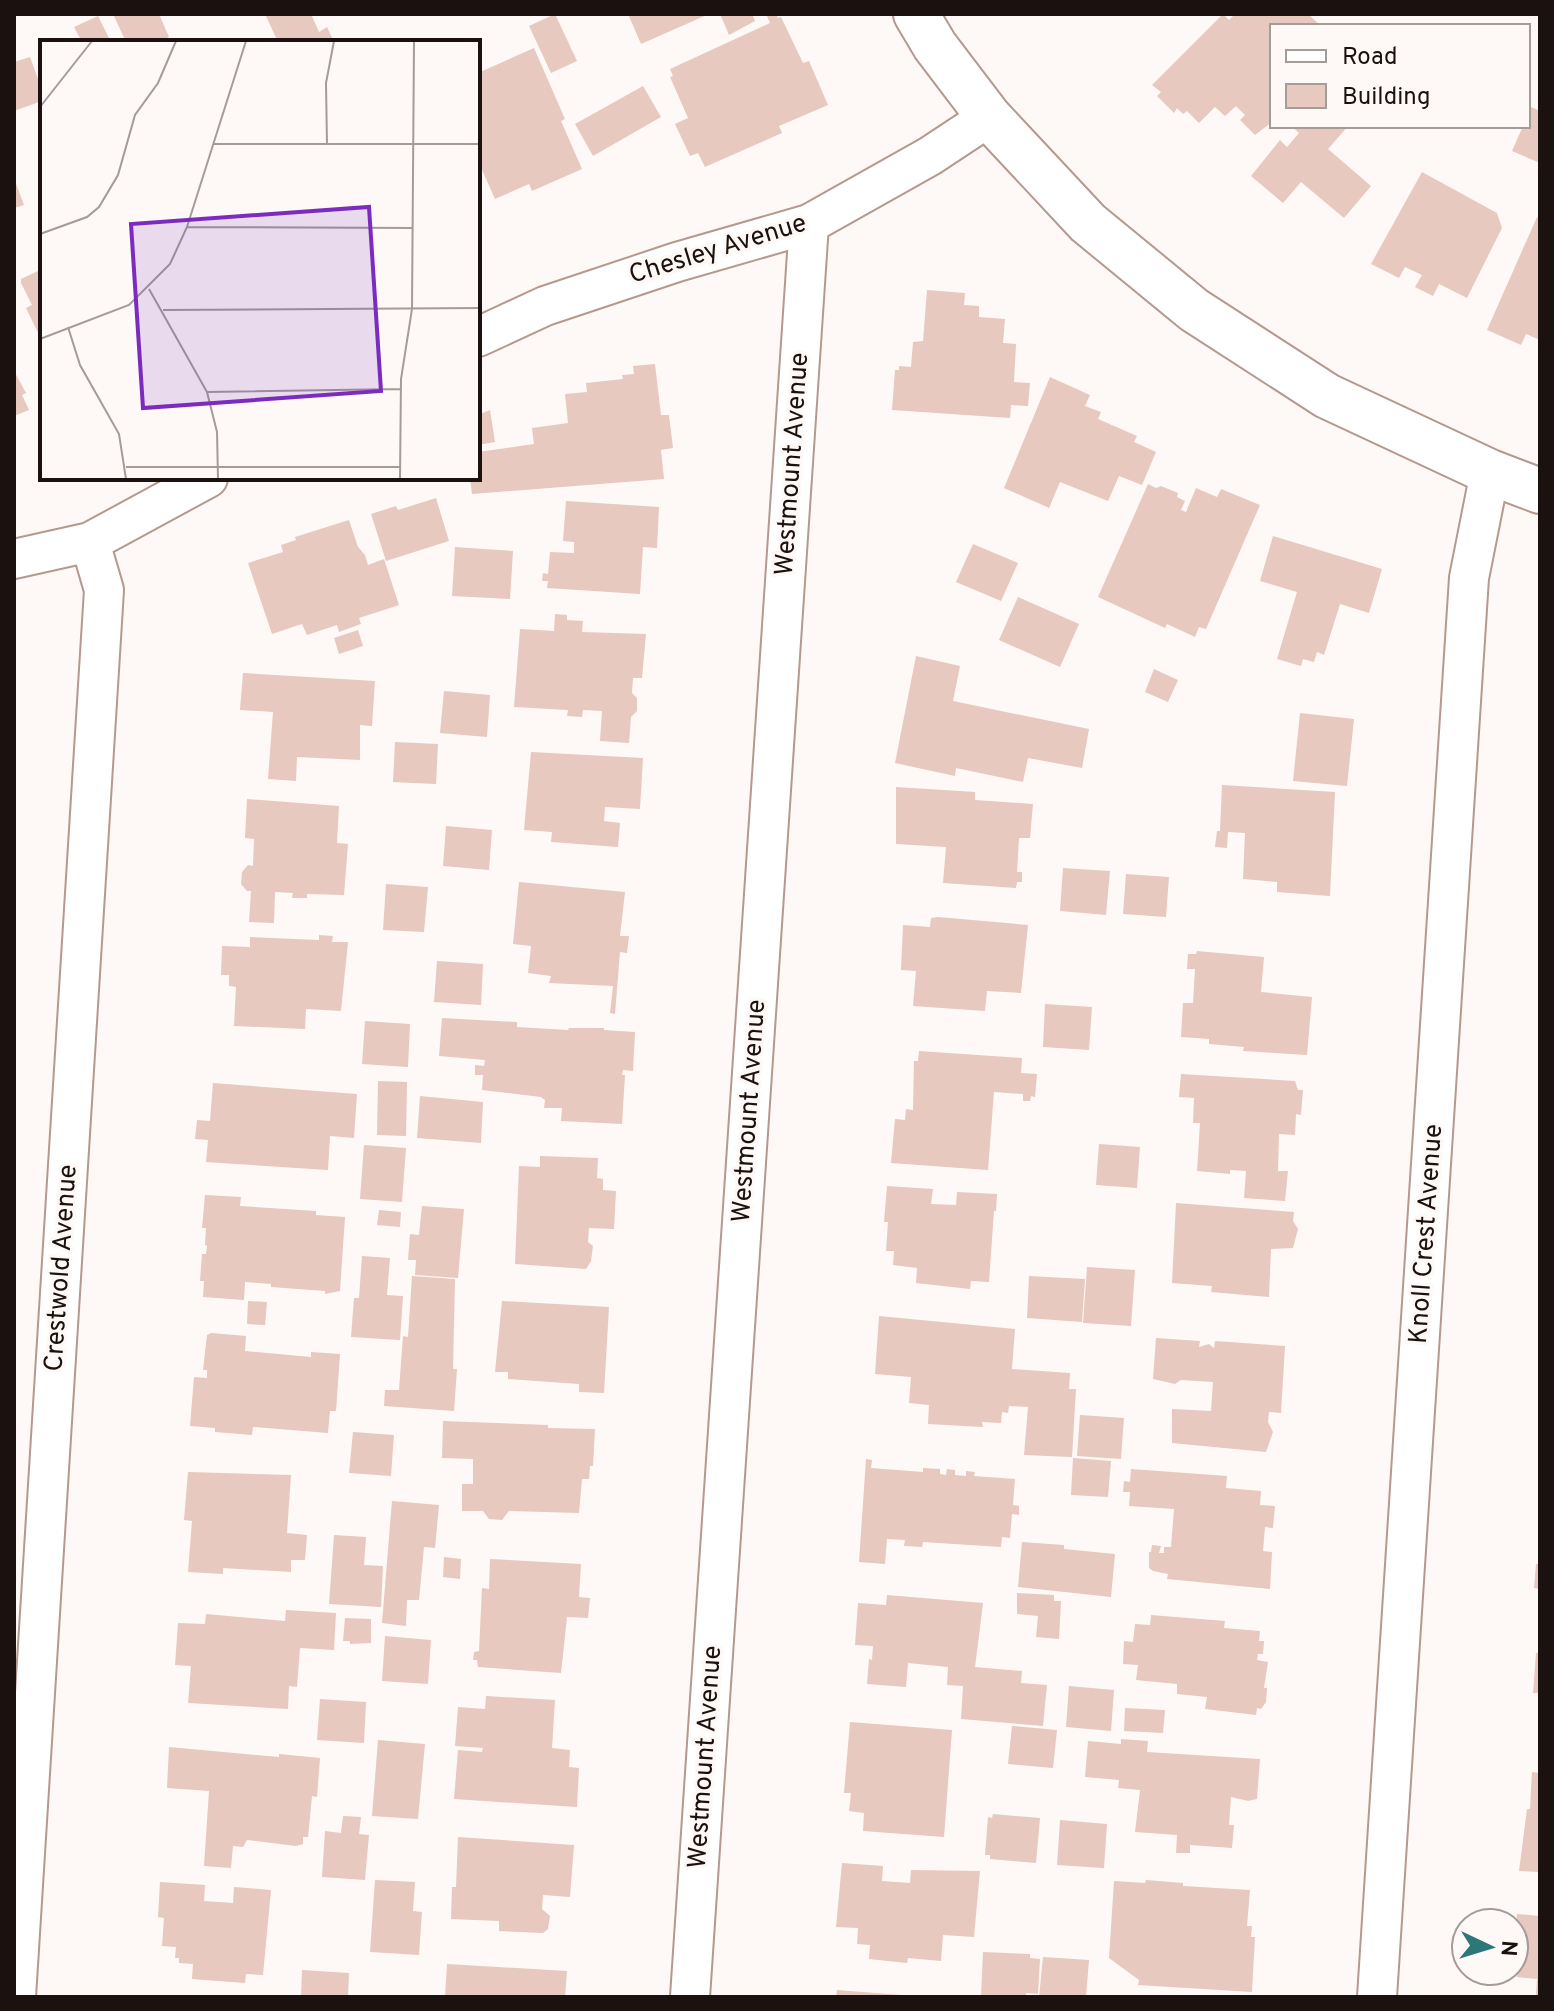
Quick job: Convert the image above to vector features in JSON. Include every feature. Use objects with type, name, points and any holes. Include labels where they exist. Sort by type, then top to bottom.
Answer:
[{"type":"street","points":[[916,14],[935,46],[989,117],[1088,223],[1194,310],[1327,396],[1490,472],[1540,491]]},
{"type":"street","name":"Chesley Avenue","points":[[480,336],[545,306],[677,262],[809,224],[930,156],[989,117]]},
{"type":"street","name":"Westmount Avenue","points":[[690,1997],[809,224]]},
{"type":"street","name":"Knoll Crest Avenue","points":[[1377,1997],[1469,578],[1490,472]]},
{"type":"street","points":[[14,559],[90,542],[204,480]]},
{"type":"street","name":"Crestwold Avenue","points":[[16,1997],[104,590],[90,542]]},
{"type":"building","points":[[113,14],[159,14],[169,37],[163,40],[125,40]]},
{"type":"building","points":[[265,14],[311,14],[319,32],[327,27],[333,40],[277,40]]},
{"type":"building","points":[[555,14],[577,61],[551,73],[529,26]]},
{"type":"building","points":[[628,14],[709,14],[641,44]]},
{"type":"building","points":[[720,14],[752,14],[755,21],[729,35]]},
{"type":"building","points":[[766,14],[781,17],[803,63],[809,61],[828,105],[779,126],[782,133],[705,167],[698,153],[690,156],[675,124],[688,118],[670,77],[673,76],[670,69],[770,23]]},
{"type":"building","points":[[1223,14],[1229,20],[1235,14],[1308,14],[1319,24],[1270,24],[1270,124],[1255,135],[1240,120],[1245,115],[1236,106],[1225,116],[1215,107],[1199,123],[1187,111],[1183,114],[1177,108],[1174,113],[1157,96],[1161,92],[1152,85]]},
{"type":"building","points":[[98,16],[110,40],[81,40],[74,27]]},
{"type":"building","points":[[534,48],[565,119],[561,121],[582,169],[532,191],[529,184],[495,199],[480,165],[480,72]]},
{"type":"building","points":[[30,57],[40,84],[40,102],[14,111],[14,62]]},
{"type":"building","points":[[643,86],[661,117],[593,156],[575,124]]},
{"type":"building","points":[[1531,107],[1540,111],[1540,163],[1512,151],[1522,128],[1530,128]]},
{"type":"building","points":[[1293,128],[1346,128],[1328,149],[1371,186],[1344,218],[1301,182],[1283,203],[1251,176],[1280,140],[1287,147],[1299,133]]},
{"type":"building","points":[[1422,172],[1497,213],[1502,228],[1467,298],[1439,284],[1433,296],[1415,287],[1422,275],[1405,267],[1399,278],[1371,264]]},
{"type":"building","points":[[14,178],[24,205],[14,208]]},
{"type":"building","points":[[1537,217],[1540,218],[1540,340],[1526,334],[1521,345],[1487,330]]},
{"type":"building","points":[[40,272],[40,337],[26,308],[32,305],[21,279]]},
{"type":"building","points":[[927,290],[965,293],[964,305],[979,306],[979,317],[1005,319],[1003,343],[1016,344],[1014,382],[1030,383],[1028,406],[1011,405],[1010,418],[892,410],[895,370],[899,370],[899,366],[911,367],[913,342],[923,341]]},
{"type":"building","points":[[655,364],[661,415],[669,415],[673,448],[661,450],[664,479],[472,494],[470,480],[480,480],[480,452],[534,444],[532,428],[568,423],[565,394],[587,392],[586,383],[623,379],[622,375],[634,374],[633,366]]},
{"type":"building","points":[[14,371],[26,393],[22,395],[29,410],[14,416]]},
{"type":"building","points":[[1050,377],[1090,395],[1085,406],[1101,412],[1098,419],[1137,436],[1134,442],[1156,452],[1142,485],[1119,476],[1108,501],[1060,482],[1049,508],[1004,488]]},
{"type":"building","points":[[490,410],[495,442],[480,445],[480,414]]},
{"type":"building","points":[[1148,484],[1178,493],[1177,497],[1185,501],[1181,510],[1186,512],[1196,488],[1217,497],[1221,489],[1260,505],[1206,629],[1199,627],[1195,637],[1167,624],[1165,628],[1098,597]]},
{"type":"building","points":[[436,498],[449,541],[386,561],[371,514],[396,506],[398,510]]},
{"type":"building","points":[[566,501],[659,507],[657,548],[643,547],[640,594],[547,588],[548,581],[542,581],[543,573],[548,574],[550,552],[574,553],[574,542],[563,541]]},
{"type":"building","points":[[349,520],[368,565],[384,559],[399,605],[359,618],[361,624],[339,632],[337,625],[307,635],[302,624],[272,634],[248,563],[283,552],[281,545],[296,540],[295,537]]},
{"type":"building","points":[[1273,536],[1382,569],[1369,613],[1340,604],[1324,655],[1317,652],[1314,662],[1303,659],[1301,666],[1277,659],[1297,592],[1260,581]]},
{"type":"building","points":[[973,544],[1018,563],[1001,601],[956,582]]},
{"type":"building","points":[[455,547],[513,551],[510,599],[452,596]]},
{"type":"building","points":[[1018,597],[1079,624],[1060,667],[999,640]]},
{"type":"building","points":[[555,614],[567,615],[567,620],[583,621],[582,632],[646,634],[642,678],[633,678],[632,693],[637,698],[637,711],[631,717],[629,743],[600,741],[602,711],[583,710],[582,717],[567,716],[568,710],[514,707],[520,629],[554,631]]},
{"type":"building","points":[[358,630],[363,646],[339,654],[334,638]]},
{"type":"building","points":[[916,656],[960,666],[953,701],[1089,729],[1082,768],[1028,758],[1023,782],[956,768],[955,776],[895,763]]},
{"type":"building","points":[[1154,669],[1178,680],[1168,702],[1145,692]]},
{"type":"building","points":[[243,673],[375,681],[372,726],[360,725],[360,760],[297,757],[296,781],[268,779],[273,712],[240,710]]},
{"type":"building","points":[[444,691],[490,695],[487,737],[440,733]]},
{"type":"building","points":[[1300,713],[1354,719],[1347,786],[1293,781]]},
{"type":"building","points":[[395,742],[438,744],[436,784],[393,782]]},
{"type":"building","points":[[531,752],[643,758],[640,809],[605,807],[604,821],[620,823],[618,847],[551,842],[552,832],[524,830]]},
{"type":"building","points":[[1222,785],[1335,792],[1330,896],[1277,892],[1277,882],[1243,879],[1245,833],[1228,832],[1227,848],[1215,847],[1217,831],[1220,831]]},
{"type":"building","points":[[896,787],[975,792],[975,800],[1033,804],[1030,838],[1019,838],[1017,872],[1022,872],[1022,882],[1017,882],[1016,888],[943,883],[946,847],[896,844]]},
{"type":"building","points":[[247,799],[339,806],[337,843],[348,844],[344,895],[307,894],[307,898],[292,898],[293,893],[275,892],[274,923],[249,922],[251,891],[241,884],[242,872],[248,865],[253,866],[254,839],[245,838]]},
{"type":"building","points":[[446,826],[492,830],[489,870],[443,866]]},
{"type":"building","points":[[1063,868],[1110,871],[1106,915],[1060,911]]},
{"type":"building","points":[[1126,874],[1169,877],[1166,917],[1123,914]]},
{"type":"building","points":[[519,882],[625,892],[620,936],[629,936],[627,953],[620,952],[615,1014],[610,1013],[613,986],[549,983],[551,976],[528,973],[531,946],[513,944]]},
{"type":"building","points":[[386,884],[428,887],[424,932],[383,930]]},
{"type":"building","points":[[931,918],[1028,925],[1021,993],[987,991],[985,1011],[913,1006],[916,971],[901,970],[903,925],[930,927]]},
{"type":"building","points":[[319,935],[333,936],[332,942],[348,942],[341,1011],[306,1009],[305,1029],[234,1026],[236,987],[229,986],[229,975],[221,975],[222,946],[250,947],[250,937],[319,940]]},
{"type":"building","points":[[1197,951],[1264,957],[1261,992],[1312,997],[1307,1055],[1243,1051],[1244,1047],[1209,1044],[1209,1039],[1181,1037],[1183,1003],[1193,1003],[1195,969],[1187,969],[1188,954],[1196,954]]},
{"type":"building","points":[[437,961],[483,964],[481,1005],[434,1002]]},
{"type":"building","points":[[1045,1004],[1092,1007],[1089,1050],[1043,1047]]},
{"type":"building","points":[[442,1018],[517,1022],[517,1027],[568,1030],[604,1028],[635,1032],[633,1071],[623,1070],[622,1075],[625,1075],[622,1124],[561,1121],[562,1108],[544,1108],[545,1100],[541,1097],[482,1090],[483,1075],[475,1075],[475,1065],[484,1066],[485,1060],[439,1056]]},
{"type":"building","points":[[365,1021],[410,1024],[408,1067],[362,1064]]},
{"type":"building","points":[[919,1051],[1022,1058],[1021,1073],[1037,1074],[1035,1097],[1031,1096],[1030,1101],[1023,1101],[1023,1094],[994,1092],[988,1170],[891,1163],[895,1119],[905,1120],[906,1109],[913,1110],[914,1061],[918,1061]]},
{"type":"building","points":[[1181,1074],[1295,1081],[1298,1090],[1303,1090],[1301,1115],[1296,1114],[1295,1135],[1279,1134],[1278,1171],[1288,1171],[1285,1201],[1244,1198],[1246,1171],[1230,1170],[1230,1174],[1197,1171],[1200,1123],[1193,1123],[1194,1098],[1179,1097]]},
{"type":"building","points":[[378,1081],[407,1082],[406,1136],[377,1135]]},
{"type":"building","points":[[213,1083],[357,1094],[354,1138],[330,1136],[328,1170],[206,1162],[208,1140],[195,1139],[197,1120],[210,1121]]},
{"type":"building","points":[[420,1096],[483,1102],[481,1143],[417,1138]]},
{"type":"building","points":[[1099,1144],[1140,1147],[1137,1188],[1096,1185]]},
{"type":"building","points":[[364,1145],[406,1148],[402,1202],[360,1199]]},
{"type":"building","points":[[540,1156],[598,1158],[597,1178],[603,1179],[603,1190],[616,1191],[614,1229],[589,1228],[588,1242],[593,1246],[591,1261],[586,1269],[515,1264],[519,1166],[540,1167]]},
{"type":"building","points":[[887,1186],[933,1189],[931,1204],[956,1205],[957,1192],[997,1194],[989,1282],[971,1281],[970,1289],[916,1283],[917,1268],[893,1265],[894,1251],[886,1251],[888,1222],[884,1222]]},
{"type":"building","points":[[205,1195],[241,1197],[240,1206],[316,1211],[316,1215],[345,1217],[340,1291],[325,1294],[325,1291],[245,1282],[244,1300],[203,1297],[204,1281],[200,1281],[202,1254],[206,1254],[207,1246],[206,1228],[202,1228]]},
{"type":"building","points":[[1176,1203],[1294,1212],[1293,1221],[1298,1229],[1293,1248],[1271,1249],[1269,1297],[1211,1292],[1212,1286],[1172,1283]]},
{"type":"building","points":[[422,1206],[464,1209],[458,1278],[415,1275],[416,1260],[408,1260],[410,1234],[419,1235]]},
{"type":"building","points":[[379,1210],[401,1212],[400,1227],[377,1225]]},
{"type":"building","points":[[362,1256],[390,1258],[387,1295],[403,1296],[400,1340],[351,1337],[354,1298],[359,1298]]},
{"type":"building","points":[[1087,1267],[1135,1270],[1131,1326],[1083,1323]]},
{"type":"building","points":[[412,1276],[455,1279],[453,1369],[457,1369],[454,1411],[384,1406],[385,1390],[399,1390],[403,1336],[408,1337]]},
{"type":"building","points":[[1029,1276],[1085,1279],[1082,1322],[1027,1318]]},
{"type":"building","points":[[248,1301],[267,1302],[265,1325],[247,1324]]},
{"type":"building","points":[[502,1301],[609,1307],[604,1393],[579,1392],[579,1384],[508,1379],[508,1372],[495,1372]]},
{"type":"building","points":[[879,1316],[1015,1329],[1012,1369],[1070,1373],[1069,1389],[1076,1389],[1072,1457],[1024,1455],[1028,1407],[1009,1406],[1008,1413],[1002,1412],[1001,1423],[982,1422],[983,1427],[928,1424],[929,1405],[909,1403],[911,1377],[875,1374]]},
{"type":"building","points":[[207,1335],[246,1336],[245,1351],[311,1357],[311,1352],[340,1354],[336,1411],[330,1411],[328,1433],[253,1427],[252,1435],[190,1426],[194,1377],[207,1378],[207,1370],[203,1370]]},
{"type":"building","points":[[1156,1338],[1200,1341],[1199,1347],[1209,1344],[1214,1348],[1215,1341],[1285,1346],[1281,1413],[1269,1412],[1268,1422],[1273,1432],[1266,1452],[1172,1443],[1172,1409],[1211,1411],[1213,1382],[1181,1380],[1175,1384],[1153,1379]]},
{"type":"building","points":[[1080,1415],[1124,1418],[1121,1459],[1077,1456]]},
{"type":"building","points":[[443,1421],[595,1429],[593,1466],[590,1466],[589,1479],[582,1479],[579,1513],[509,1511],[502,1520],[489,1519],[483,1511],[462,1511],[462,1484],[473,1484],[473,1459],[442,1458]]},
{"type":"building","points":[[353,1432],[394,1435],[391,1476],[349,1473]]},
{"type":"building","points":[[1073,1458],[1111,1461],[1108,1497],[1071,1495]]},
{"type":"building","points":[[866,1459],[872,1460],[871,1468],[923,1472],[923,1468],[940,1469],[940,1474],[946,1475],[947,1469],[955,1470],[955,1475],[966,1476],[966,1471],[975,1472],[974,1476],[1015,1479],[1013,1505],[1019,1506],[1019,1515],[1012,1514],[1010,1538],[1002,1537],[1001,1547],[923,1542],[922,1547],[904,1546],[905,1540],[887,1539],[885,1564],[859,1562]]},
{"type":"building","points":[[1131,1469],[1227,1476],[1226,1488],[1261,1491],[1260,1505],[1275,1506],[1273,1528],[1265,1527],[1263,1551],[1272,1552],[1270,1589],[1167,1579],[1168,1574],[1149,1568],[1152,1545],[1161,1546],[1159,1553],[1164,1553],[1164,1547],[1171,1547],[1174,1509],[1129,1506],[1130,1492],[1123,1492],[1124,1481],[1130,1482]]},
{"type":"building","points":[[188,1472],[291,1475],[287,1533],[307,1535],[305,1560],[291,1560],[291,1572],[223,1568],[223,1574],[188,1572],[192,1521],[184,1520]]},
{"type":"building","points":[[392,1501],[439,1505],[435,1548],[424,1547],[419,1600],[407,1600],[406,1626],[382,1623]]},
{"type":"building","points":[[334,1535],[366,1537],[364,1565],[383,1566],[381,1607],[329,1604]]},
{"type":"building","points":[[1022,1542],[1115,1554],[1111,1597],[1018,1587]]},
{"type":"building","points":[[444,1557],[461,1559],[460,1579],[443,1577]]},
{"type":"building","points":[[490,1559],[581,1564],[579,1597],[590,1598],[588,1618],[567,1617],[561,1673],[478,1667],[477,1660],[473,1660],[474,1652],[479,1651],[482,1588],[489,1589]]},
{"type":"building","points":[[1536,1564],[1540,1564],[1540,1589],[1534,1588]]},
{"type":"building","points":[[1017,1593],[1054,1595],[1054,1601],[1061,1601],[1059,1639],[1036,1637],[1038,1616],[1017,1614]]},
{"type":"building","points":[[887,1595],[983,1603],[975,1667],[1022,1671],[1021,1683],[1047,1685],[1043,1726],[961,1719],[963,1686],[947,1685],[948,1667],[908,1663],[906,1687],[867,1684],[873,1646],[855,1645],[858,1603],[886,1605]]},
{"type":"building","points":[[286,1610],[336,1613],[334,1650],[300,1648],[297,1687],[289,1686],[288,1709],[188,1703],[191,1666],[175,1665],[178,1623],[205,1624],[206,1614],[285,1621]]},
{"type":"building","points":[[1151,1615],[1225,1621],[1224,1628],[1260,1631],[1259,1641],[1264,1641],[1263,1654],[1258,1654],[1257,1660],[1268,1662],[1264,1688],[1267,1688],[1266,1702],[1261,1709],[1257,1708],[1256,1715],[1205,1709],[1207,1697],[1177,1694],[1177,1684],[1136,1680],[1138,1665],[1123,1664],[1124,1641],[1133,1642],[1135,1624],[1150,1625]]},
{"type":"building","points":[[345,1618],[371,1619],[371,1643],[350,1644],[350,1641],[343,1641]]},
{"type":"building","points":[[385,1636],[431,1640],[428,1684],[382,1681]]},
{"type":"building","points":[[1536,1653],[1540,1653],[1540,1693],[1533,1693]]},
{"type":"building","points":[[1069,1686],[1114,1690],[1111,1731],[1066,1727]]},
{"type":"building","points":[[486,1696],[555,1700],[552,1748],[570,1750],[569,1767],[579,1768],[577,1807],[454,1799],[458,1750],[482,1752],[483,1748],[455,1746],[458,1707],[485,1709]]},
{"type":"building","points":[[320,1699],[366,1702],[364,1743],[317,1740]]},
{"type":"building","points":[[1125,1708],[1165,1710],[1163,1733],[1124,1731]]},
{"type":"building","points":[[850,1722],[952,1730],[944,1837],[863,1831],[864,1813],[849,1811],[851,1793],[844,1793]]},
{"type":"building","points":[[1012,1726],[1057,1730],[1053,1768],[1008,1764]]},
{"type":"building","points":[[1121,1739],[1148,1741],[1147,1752],[1260,1759],[1257,1799],[1248,1801],[1231,1797],[1229,1825],[1234,1825],[1232,1848],[1190,1845],[1190,1853],[1176,1853],[1177,1835],[1135,1832],[1140,1790],[1118,1788],[1119,1780],[1085,1777],[1088,1741],[1121,1744]]},
{"type":"building","points":[[378,1740],[425,1744],[418,1819],[372,1816]]},
{"type":"building","points":[[169,1747],[320,1758],[317,1797],[312,1796],[308,1837],[303,1837],[303,1844],[296,1846],[247,1840],[243,1847],[233,1846],[231,1868],[204,1866],[209,1791],[167,1788]]},
{"type":"building","points":[[1532,1772],[1540,1773],[1540,1872],[1519,1871],[1527,1809],[1530,1809]]},
{"type":"building","points":[[993,1814],[1040,1818],[1036,1863],[990,1859],[990,1855],[985,1855],[988,1817],[992,1818]]},
{"type":"building","points":[[343,1816],[361,1817],[359,1834],[369,1835],[365,1880],[322,1877],[325,1831],[341,1833]]},
{"type":"building","points":[[1060,1820],[1107,1824],[1104,1868],[1057,1865]]},
{"type":"building","points":[[458,1837],[574,1845],[570,1897],[543,1895],[542,1909],[550,1916],[548,1929],[543,1933],[499,1931],[499,1921],[451,1919]]},
{"type":"building","points":[[842,1863],[883,1866],[882,1881],[910,1883],[911,1870],[980,1871],[974,1937],[943,1935],[941,1961],[908,1958],[907,1963],[869,1959],[870,1945],[857,1944],[858,1928],[836,1927]]},
{"type":"building","points":[[375,1880],[415,1882],[413,1911],[422,1912],[419,1955],[370,1952]]},
{"type":"building","points":[[1146,1880],[1183,1883],[1183,1886],[1250,1890],[1247,1926],[1252,1926],[1251,1937],[1255,1937],[1252,1992],[1138,1985],[1139,1980],[1109,1958],[1114,1881],[1145,1883]]},
{"type":"building","points":[[160,1882],[205,1885],[204,1901],[233,1903],[234,1887],[271,1890],[263,1975],[246,1974],[245,1983],[192,1979],[193,1964],[179,1963],[179,1958],[175,1958],[176,1947],[162,1946],[164,1918],[158,1917]]},
{"type":"building","points":[[1530,1915],[1540,1916],[1540,1995],[1536,1995],[1537,1979],[1530,1978]]},
{"type":"building","points":[[983,1952],[1030,1954],[1030,1958],[1040,1959],[1038,1994],[1026,1993],[1026,1997],[981,1995]]},
{"type":"building","points":[[1043,1957],[1089,1960],[1086,1997],[1039,1997]]},
{"type":"building","points":[[447,1964],[567,1971],[565,1997],[445,1997]]},
{"type":"building","points":[[302,1970],[349,1973],[348,1997],[301,1997]]},
{"type":"building","points":[[837,1990],[901,1995],[901,1997],[836,1997]]}]
